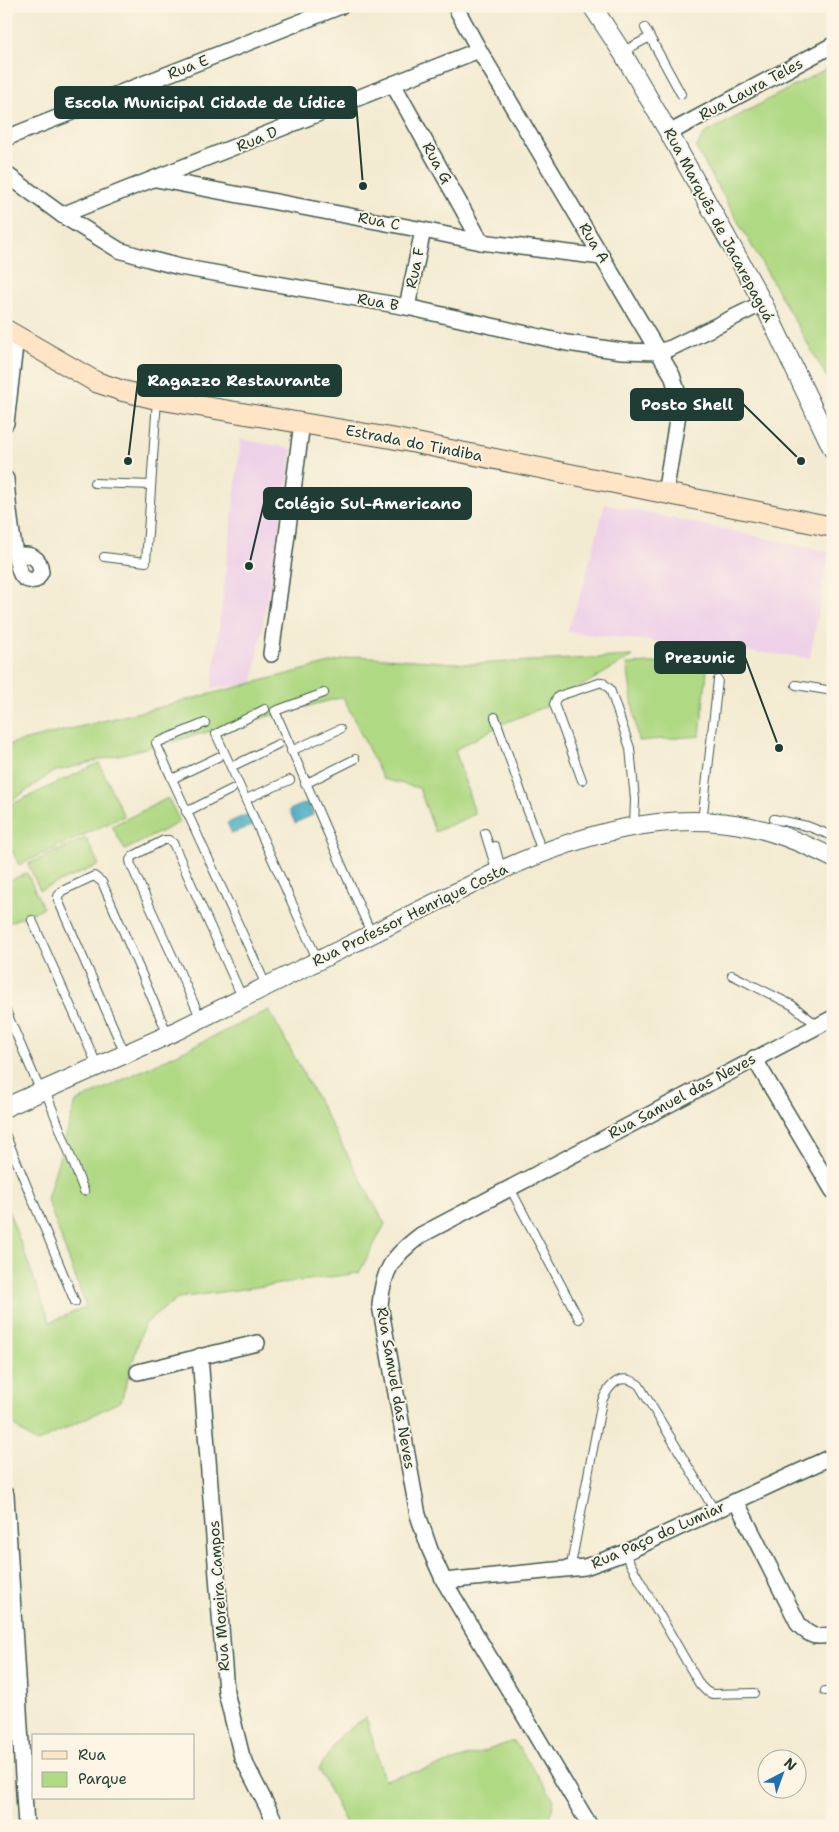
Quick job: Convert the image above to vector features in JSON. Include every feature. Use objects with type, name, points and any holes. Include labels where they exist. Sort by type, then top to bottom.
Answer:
[{"type":"main road","name":"Estrada do Tindiba","points":[[11,334],[96,382],[157,400],[391,438],[833,527]]},
{"type":"street","name":"Rua E","points":[[6,138],[341,6]]},
{"type":"street","name":"Rua A","points":[[455,6],[478,50],[672,375],[678,394],[679,408],[665,494]]},
{"type":"street","name":"Rua Marquês de Jacarepaguá","points":[[592,6],[670,133],[763,303],[833,450]]},
{"type":"street","name":"Rua Laura Teles","points":[[670,133],[833,45]]},
{"type":"street","name":"Rua D","points":[[62,215],[478,50]]},
{"type":"street","name":"Rua G","points":[[393,84],[481,242]]},
{"type":"street","name":"Rua B","points":[[6,174],[62,215],[119,250],[180,267],[407,307],[567,343],[622,351],[658,352],[671,348],[763,303]]},
{"type":"street","name":"Rua C","points":[[156,179],[481,242],[602,257]]},
{"type":"street","name":"Rua F","points":[[407,307],[423,230]]},
{"type":"street","points":[[6,423],[11,334]]},
{"type":"street","points":[[271,654],[302,423]]},
{"type":"street","points":[[6,479],[16,555]]},
{"type":"street","name":"Rua Professor Henrique Costa","points":[[6,1107],[168,1035],[500,871],[542,852],[593,835],[634,825],[702,822],[752,827],[783,836],[833,858]]},
{"type":"street","name":"Rua Samuel das Neves","points":[[590,1826],[444,1581],[430,1550],[418,1515],[380,1305],[382,1286],[390,1265],[404,1248],[421,1235],[833,1018]]},
{"type":"street","points":[[754,1058],[833,1191]]},
{"type":"street","points":[[138,1372],[256,1343]]},
{"type":"street","name":"Rua Moreira Campos","points":[[200,1356],[226,1692],[242,1757],[277,1826]]},
{"type":"street","name":"Rua Paço do Lumiar","points":[[444,1581],[585,1567],[624,1553],[833,1456]]},
{"type":"street","points":[[6,1495],[26,1826]]},
{"type":"street","points":[[736,1501],[799,1625],[809,1636],[833,1636]]},
{"type":"lane","points":[[645,28],[681,94]]},
{"type":"lane","points":[[622,52],[650,37]]},
{"type":"lane","points":[[104,557],[146,562],[157,400]]},
{"type":"lane","points":[[94,482],[151,485]]},
{"type":"lane","points":[[702,822],[718,680]]},
{"type":"lane","points":[[582,780],[554,704],[559,696],[602,682],[610,689],[630,748],[635,800],[634,825]]},
{"type":"lane","points":[[796,685],[833,691]]},
{"type":"lane","points":[[324,693],[275,710],[370,934]]},
{"type":"lane","points":[[265,710],[216,734],[318,960]]},
{"type":"lane","points":[[496,717],[542,852]]},
{"type":"lane","points":[[205,723],[156,743],[266,985]]},
{"type":"lane","points":[[291,751],[340,729]]},
{"type":"lane","points":[[231,767],[278,744]]},
{"type":"lane","points":[[172,779],[218,757]]},
{"type":"lane","points":[[305,784],[355,759]]},
{"type":"lane","points":[[246,799],[290,780]]},
{"type":"lane","points":[[186,812],[232,789]]},
{"type":"lane","points":[[774,819],[807,826],[833,836]]},
{"type":"lane","points":[[485,833],[500,871]]},
{"type":"lane","points":[[201,1019],[132,865],[130,860],[133,856],[164,840],[174,843],[242,997]]},
{"type":"lane","points":[[495,846],[500,871]]},
{"type":"lane","points":[[126,1055],[58,900],[58,896],[62,891],[94,876],[102,882],[168,1035]]},
{"type":"lane","points":[[32,920],[98,1067]]},
{"type":"lane","points":[[732,976],[792,1005],[818,1026]]},
{"type":"lane","points":[[6,1011],[43,1091],[84,1190]]},
{"type":"lane","points":[[6,1136],[74,1302]]},
{"type":"lane","points":[[510,1188],[579,1319]]},
{"type":"lane","points":[[572,1568],[602,1401],[606,1391],[623,1378],[631,1379],[639,1385],[715,1511]]},
{"type":"lane","points":[[624,1553],[700,1685],[712,1694],[754,1693]]},
{"type":"shaded area","points":[[241,439],[293,449],[253,683],[212,688]]},
{"type":"shaded area","points":[[605,504],[829,552],[810,658],[567,632],[582,590]]},
{"type":"green space","points":[[833,65],[833,388],[696,148],[704,134]]},
{"type":"green space","points":[[357,656],[470,664],[633,656],[549,705],[502,724],[455,750],[475,814],[435,832],[419,788],[383,779],[343,697],[53,772],[6,805],[6,745]]},
{"type":"green space","points":[[708,661],[700,736],[638,741],[627,664]]},
{"type":"green space","points":[[99,763],[124,816],[19,865],[6,838],[6,807]]},
{"type":"green space","points":[[168,798],[180,822],[125,850],[112,826]]},
{"type":"green space","points":[[86,838],[99,865],[40,890],[28,864]]},
{"type":"green space","points":[[27,873],[43,908],[6,924],[6,882]]},
{"type":"green space","points":[[269,1010],[385,1224],[359,1273],[178,1298],[144,1324],[121,1401],[36,1443],[6,1419],[6,1204],[50,1322],[86,1307],[47,1199],[76,1102]]},
{"type":"green space","points":[[366,1717],[384,1780],[439,1766],[514,1741],[554,1799],[549,1826],[347,1826],[319,1769],[341,1735]]},
{"type":"water","points":[[308,802],[313,815],[295,823],[289,810]]},
{"type":"water","points":[[248,814],[253,825],[232,834],[227,823]]},
{"type":"place","name":"Escola Municipal Cidade de Lídice","points":[[363,186]]},
{"type":"place","name":"Ragazzo Restaurante","points":[[128,461]]},
{"type":"place","name":"Posto Shell","points":[[801,461]]},
{"type":"place","name":"Colégio Sul-Americano","points":[[249,566]]},
{"type":"place","name":"Prezunic","points":[[779,748]]}]
